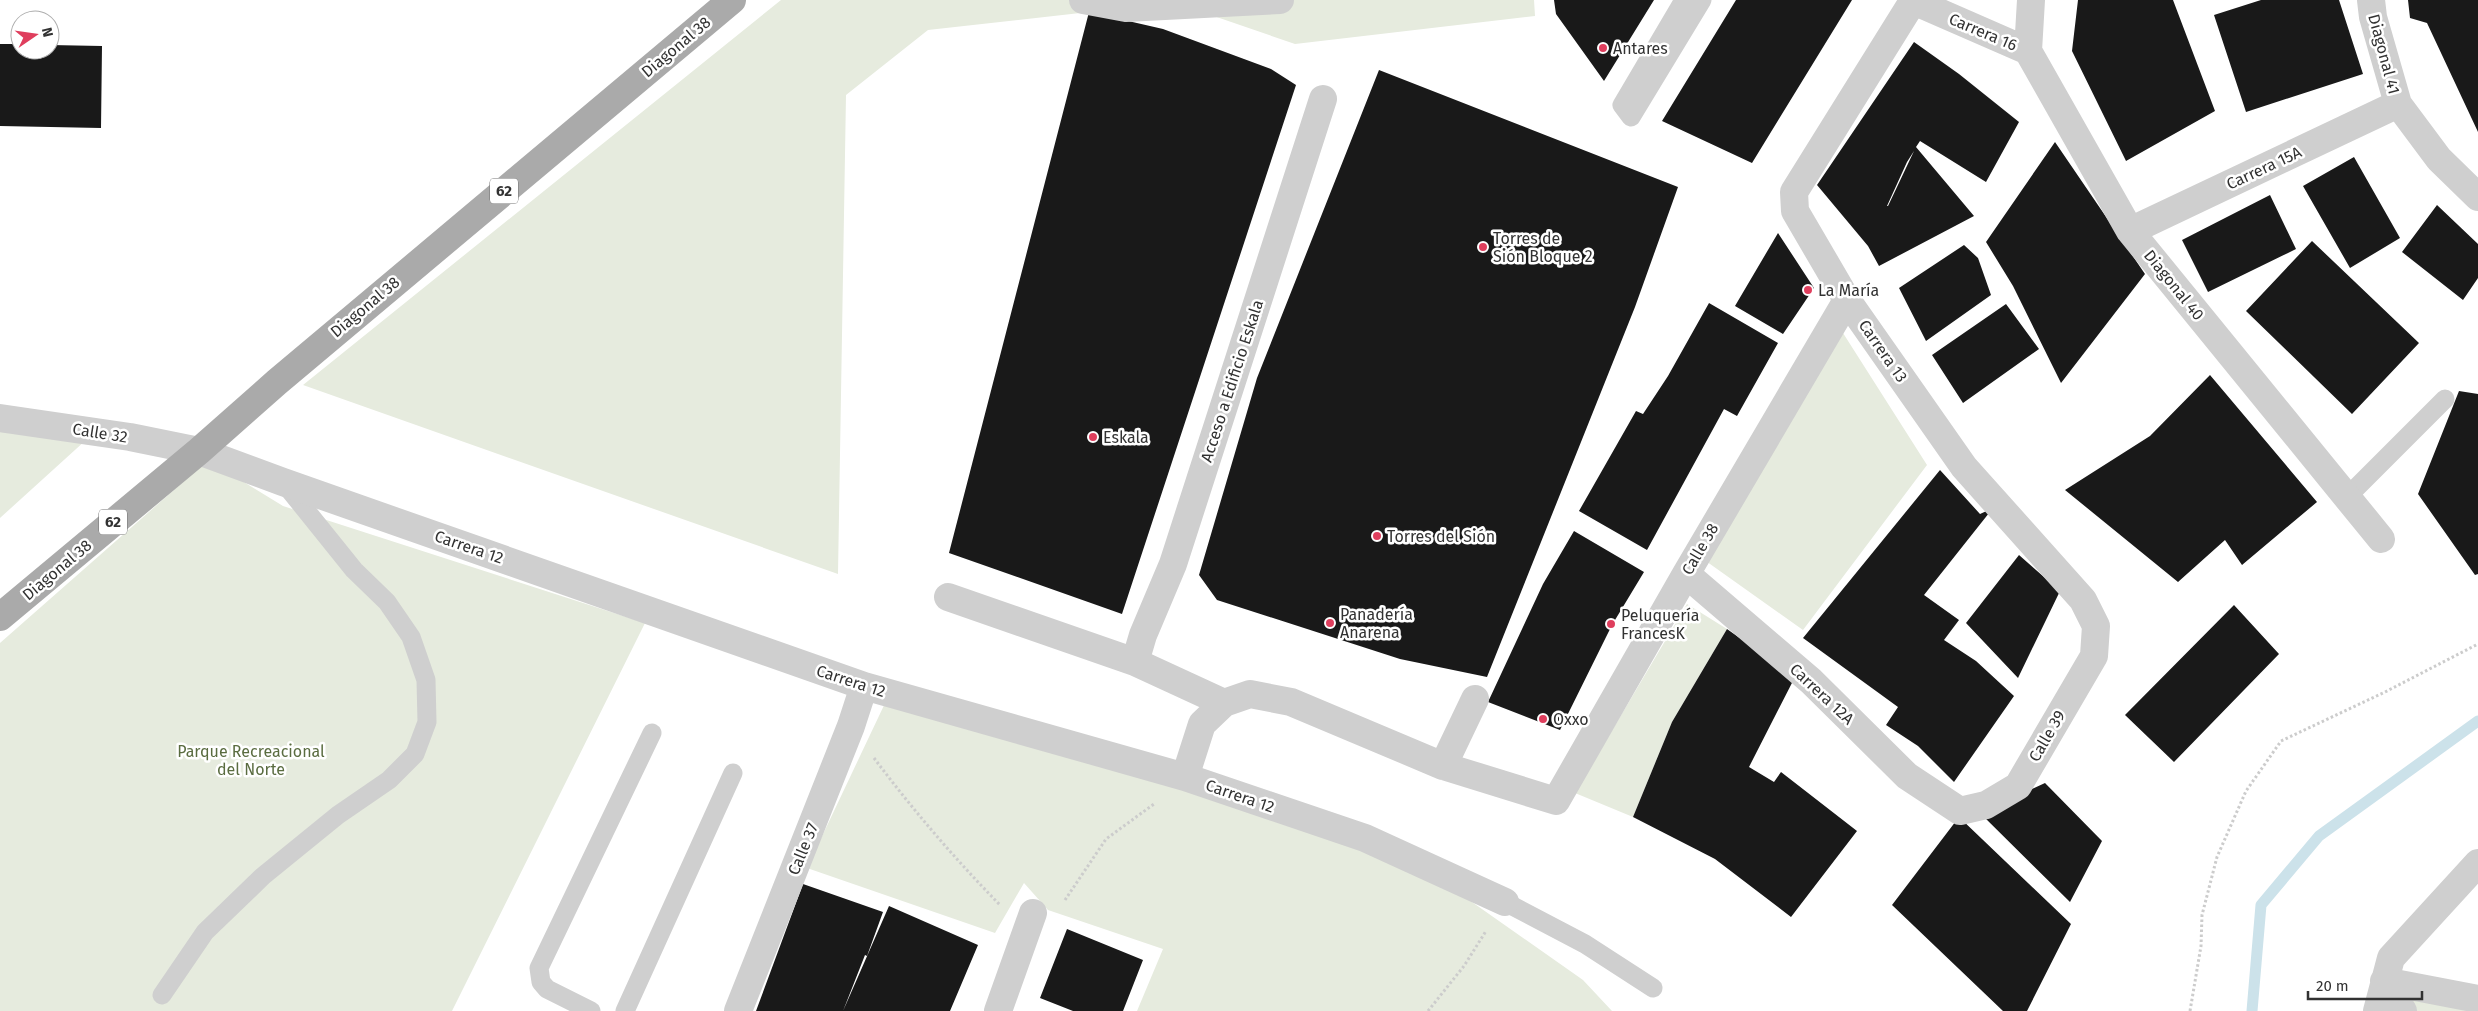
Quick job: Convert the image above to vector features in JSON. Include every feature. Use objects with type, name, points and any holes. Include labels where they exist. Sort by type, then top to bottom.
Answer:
[{"type":"main road","name":"Diagonal 38","points":[[0,617],[732,0]]},
{"type":"street","points":[[1084,0],[1126,8],[1280,0]]},
{"type":"street","points":[[2028,51],[2031,0]]},
{"type":"street","name":"Diagonal 41","points":[[2371,0],[2373,17],[2398,104],[2439,160],[2478,197]]},
{"type":"street","name":"Carrera 16","points":[[1912,1],[2028,51]]},
{"type":"street","name":"Carrera 13","points":[[1912,1],[1794,192],[1795,211],[1847,300],[1964,467],[2083,600],[2096,626]]},
{"type":"street","name":"Diagonal 40","points":[[2028,51],[2130,231],[2348,496],[2381,539]]},
{"type":"street","name":"Acceso a Edificio Eskala","points":[[1135,662],[1143,635],[1173,564],[1323,98]]},
{"type":"street","name":"Carrera 15A","points":[[2130,231],[2398,104]]},
{"type":"street","name":"Calle 38","points":[[1443,766],[1556,801],[1686,574],[1847,300]]},
{"type":"street","name":"Calle 32","points":[[0,418],[200,450]]},
{"type":"street","name":"Carrera 12","points":[[200,450],[283,482],[864,686],[1187,770],[1365,838],[1505,902]]},
{"type":"street","name":"Carrera 12A","points":[[1686,574],[1810,681],[1907,776],[1960,811]]},
{"type":"street","points":[[948,597],[1135,662],[1224,703]]},
{"type":"street","name":"Calle 39","points":[[1960,811],[1986,804],[2018,786],[2094,656],[2096,626]]},
{"type":"street","name":"Calle 37","points":[[738,1011],[851,726],[864,686]]},
{"type":"street","points":[[1187,770],[1202,724],[1224,703],[1250,694],[1291,702],[1443,766],[1475,699]]},
{"type":"street","points":[[2377,1011],[2391,958],[2478,864]]},
{"type":"street","points":[[998,1011],[1030,923]]},
{"type":"street","points":[[2384,981],[2478,999]]},
{"type":"street","points":[[2384,981],[2403,1011]]},
{"type":"lane","points":[[1684,0],[1622,105],[1631,117],[1702,0]]},
{"type":"lane","points":[[2348,496],[2445,400]]},
{"type":"lane","points":[[162,995],[205,932],[256,883],[338,815],[389,780],[415,754],[427,722],[426,680],[411,637],[387,602],[354,570],[283,482]]},
{"type":"lane","points":[[591,1011],[547,989],[541,982],[539,968],[652,733]]},
{"type":"lane","points":[[625,1011],[733,773]]},
{"type":"lane","points":[[1505,902],[1585,944],[1653,988]]},
{"type":"path","points":[[2190,1011],[2201,946],[2202,914],[2217,857],[2246,791],[2280,741],[2385,692],[2478,644]]},
{"type":"path","points":[[851,726],[906,800],[959,862],[1030,923],[1051,923],[1078,878],[1106,839],[1168,795],[1187,770]]},
{"type":"path","points":[[1428,1011],[1464,966],[1505,902]]},
{"type":"green space","points":[[781,0],[1116,0],[1089,12],[928,30],[846,95],[838,574],[303,385]]},
{"type":"green space","points":[[1167,0],[1534,0],[1535,16],[1295,44]]},
{"type":"green space","points":[[1843,333],[1927,465],[1803,630],[1703,559]]},
{"type":"green space","points":[[0,416],[97,430],[0,518]]},
{"type":"green space","name":"Parque Recreacional del Norte","points":[[208,460],[283,506],[645,623],[452,1011],[0,1011],[0,643]]},
{"type":"green space","points":[[1687,604],[1727,629],[1672,722],[1633,817],[1575,793]]},
{"type":"green space","points":[[887,699],[1185,777],[1425,869],[1583,980],[1612,1011],[1137,1011],[1163,949],[1048,910],[1024,883],[995,933],[807,868]]},
{"type":"green space","points":[[2402,993],[2478,1011],[2413,1011]]},
{"type":"building","name":"Antares","points":[[1554,0],[1654,0],[1604,81],[1556,14]]},
{"type":"building","points":[[1736,0],[1852,0],[1752,163],[1662,121]]},
{"type":"building","points":[[2078,0],[2173,0],[2215,111],[2126,161],[2072,51]]},
{"type":"building","points":[[2261,0],[2339,0],[2363,74],[2246,112],[2214,15]]},
{"type":"building","points":[[2408,0],[2478,0],[2478,132],[2427,23],[2410,18]]},
{"type":"building","points":[[1089,12],[1163,29],[1271,69],[1296,85],[1122,614],[949,553]]},
{"type":"building","points":[[1914,42],[1959,74],[2019,122],[1986,182],[1920,141],[1916,147],[1974,216],[1879,266],[1868,246],[1817,185]],"holes":[[[1914,151],[1888,206],[1907,162]]]},
{"type":"building","points":[[0,44],[10,44],[10,60],[60,60],[60,45],[102,46],[101,128],[0,126]]},
{"type":"building","name":"Torres de Sión Bloque 2","points":[[1379,70],[1678,187],[1635,307],[1487,677],[1400,659],[1217,600],[1199,575],[1257,378]]},
{"type":"building","points":[[2055,142],[2145,274],[2061,383],[2013,286],[1986,242]]},
{"type":"building","points":[[2354,157],[2400,238],[2350,268],[2303,186]]},
{"type":"building","points":[[2270,195],[2296,249],[2208,292],[2182,240]]},
{"type":"building","points":[[2437,205],[2478,244],[2478,278],[2463,300],[2402,252]]},
{"type":"building","points":[[1778,233],[1814,288],[1783,334],[1735,306]]},
{"type":"building","points":[[2312,241],[2419,343],[2352,414],[2246,311]]},
{"type":"building","points":[[1964,245],[1978,258],[1991,295],[1926,341],[1899,288]]},
{"type":"building","points":[[1709,303],[1778,343],[1737,416],[1724,409],[1647,550],[1579,511],[1636,411],[1643,414],[1668,376]]},
{"type":"building","points":[[2006,304],[2039,349],[1963,403],[1932,355]]},
{"type":"building","points":[[2210,375],[2317,502],[2242,565],[2225,540],[2178,582],[2065,490],[2150,436]]},
{"type":"building","points":[[2459,391],[2478,394],[2478,574],[2475,575],[2418,494]]},
{"type":"building","points":[[1940,470],[1980,514],[1993,508],[1924,595],[1959,620],[1944,640],[1976,661],[2014,696],[1954,782],[1918,746],[1886,725],[1898,707],[1803,638]]},
{"type":"building","points":[[1574,531],[1644,572],[1612,625],[1560,730],[1488,702],[1543,584]]},
{"type":"building","points":[[2019,555],[2060,591],[2018,678],[1966,623]]},
{"type":"building","points":[[2234,605],[2279,654],[2174,762],[2125,715]]},
{"type":"building","points":[[1727,629],[1795,677],[1749,767],[1774,782],[1781,772],[1857,831],[1791,917],[1715,859],[1633,817],[1672,722]]},
{"type":"building","points":[[2045,783],[2102,841],[2070,902],[1980,813]]},
{"type":"building","points":[[1959,817],[2071,924],[2027,1011],[2003,1011],[1892,905]]},
{"type":"building","points":[[803,884],[883,912],[867,956],[865,955],[843,1011],[756,1011]]},
{"type":"building","points":[[889,906],[978,945],[950,1011],[843,1011]]},
{"type":"building","points":[[1067,929],[1143,960],[1123,1011],[1073,1011],[1040,998]]},
{"type":"waterway","points":[[2252,1011],[2261,905],[2319,836],[2478,721]]},
{"type":"place","name":"Antares","points":[[1603,48]]},
{"type":"place","name":"Torres de Sión Bloque 2","points":[[1483,247]]},
{"type":"place","name":"La María","points":[[1808,290]]},
{"type":"place","name":"Eskala","points":[[1093,437]]},
{"type":"place","name":"Torres del Sión","points":[[1377,536]]},
{"type":"place","name":"Panadería Anarena","points":[[1330,623]]},
{"type":"place","name":"Peluquería FrancesK","points":[[1611,624]]},
{"type":"place","name":"Oxxo","points":[[1543,719]]}]
